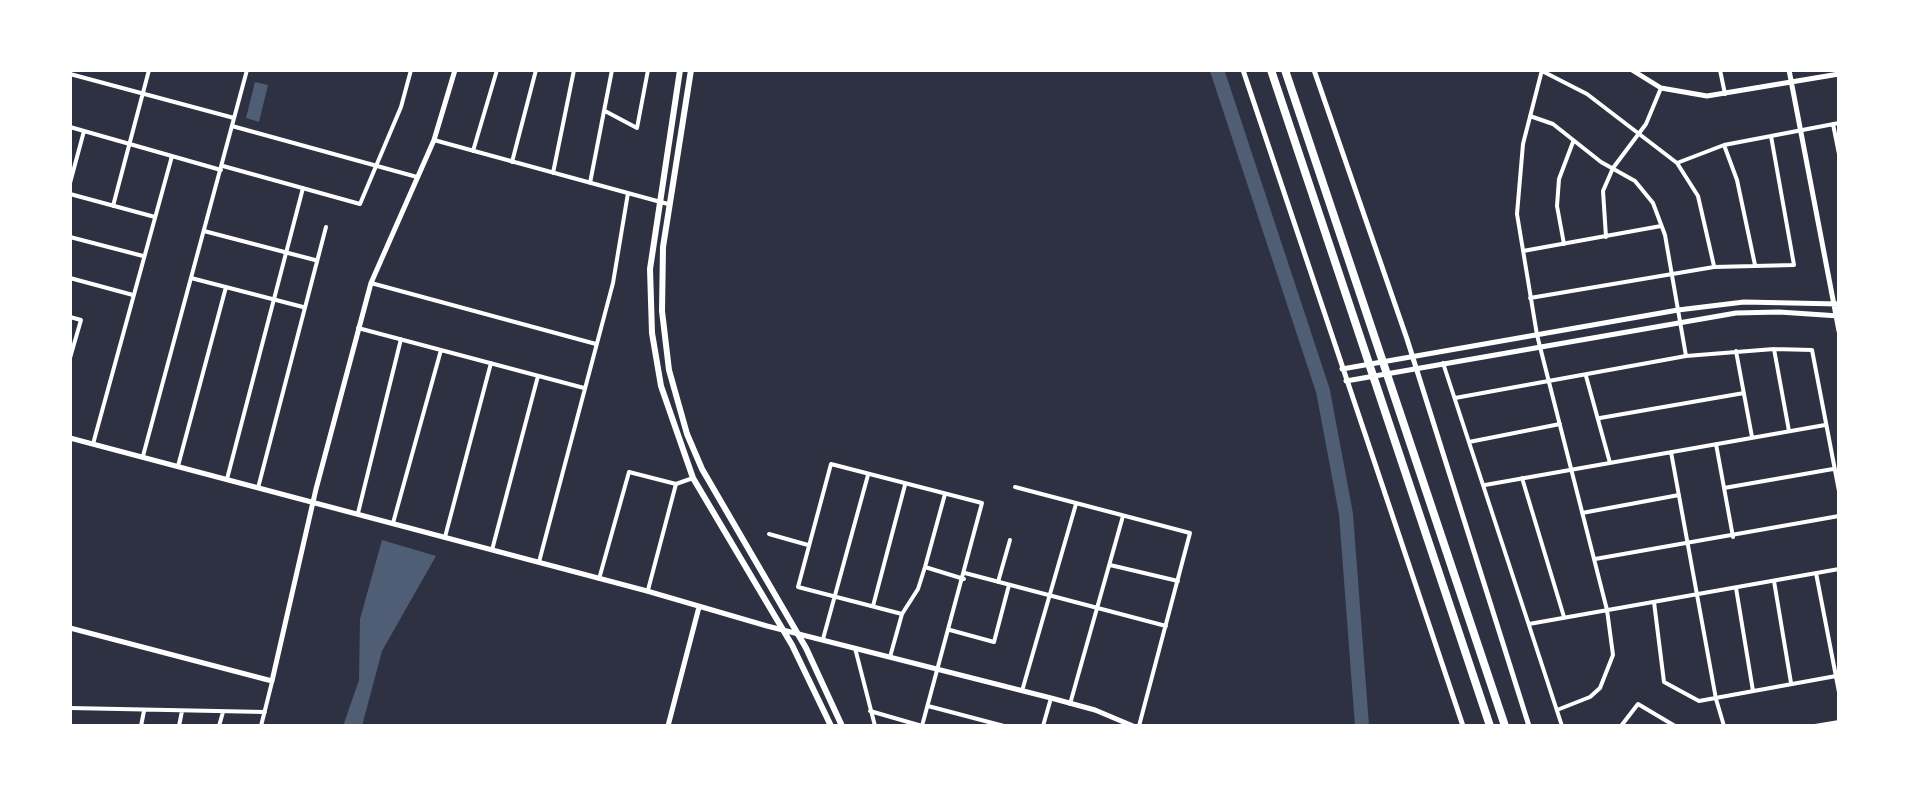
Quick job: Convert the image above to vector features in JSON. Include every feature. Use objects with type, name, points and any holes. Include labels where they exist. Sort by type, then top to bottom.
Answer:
[{"type":"highway","points":[[1271,70],[1490,726]]},
{"type":"highway","points":[[1286,70],[1504,726]]},
{"type":"main road","points":[[680,70],[650,270],[652,333],[667,409],[694,478],[784,630],[830,726]]},
{"type":"main road","points":[[691,70],[663,248],[662,311],[669,370],[694,452],[825,685],[842,726]]},
{"type":"street","points":[[113,206],[149,70]]},
{"type":"street","points":[[142,458],[245,70]]},
{"type":"street","points":[[70,127],[360,204],[411,70]]},
{"type":"street","points":[[261,726],[358,328],[372,282],[434,140],[454,70]]},
{"type":"street","points":[[473,150],[498,70]]},
{"type":"street","points":[[512,162],[536,70]]},
{"type":"street","points":[[553,173],[574,70]]},
{"type":"street","points":[[590,184],[612,70]]},
{"type":"street","points":[[604,111],[637,128],[648,70]]},
{"type":"street","points":[[1243,70],[1463,726]]},
{"type":"street","points":[[1314,70],[1412,355],[1528,726]]},
{"type":"street","points":[[1556,710],[1590,697],[1607,676],[1613,656],[1608,610],[1537,335],[1523,251],[1517,193],[1542,70],[1568,82],[1677,163],[1698,196],[1714,267]]},
{"type":"street","points":[[1632,70],[1660,88],[1689,95],[1725,94],[1839,74]]},
{"type":"street","points":[[1720,70],[1725,94]]},
{"type":"street","points":[[1789,70],[1839,331]]},
{"type":"street","points":[[70,74],[234,118]]},
{"type":"street","points":[[1606,236],[1604,191],[1612,168],[1639,133],[1660,88]]},
{"type":"street","points":[[1530,116],[1553,124],[1634,181],[1653,203],[1662,226],[1686,356]]},
{"type":"street","points":[[1677,163],[1724,145],[1836,124],[1839,154]]},
{"type":"street","points":[[232,126],[417,177]]},
{"type":"street","points":[[70,182],[84,130]]},
{"type":"street","points":[[1530,298],[1714,267],[1794,265],[1771,136]]},
{"type":"street","points":[[434,140],[668,204]]},
{"type":"street","points":[[1564,244],[1558,206],[1559,178],[1574,141]]},
{"type":"street","points":[[1724,145],[1737,180],[1754,265]]},
{"type":"street","points":[[93,444],[172,156]]},
{"type":"street","points":[[227,480],[302,188]]},
{"type":"street","points":[[70,194],[155,218]]},
{"type":"street","points":[[539,562],[613,283],[628,194]]},
{"type":"street","points":[[1523,251],[1662,226]]},
{"type":"street","points":[[258,488],[326,227]]},
{"type":"street","points":[[204,231],[316,260]]},
{"type":"street","points":[[70,236],[143,256]]},
{"type":"street","points":[[70,278],[132,295]]},
{"type":"street","points":[[191,278],[304,307]]},
{"type":"street","points":[[372,282],[596,344]]},
{"type":"street","points":[[178,467],[226,287]]},
{"type":"street","points":[[1342,369],[1678,310],[1744,302],[1836,304]]},
{"type":"street","points":[[1346,381],[1680,321],[1779,312],[1837,316]]},
{"type":"street","points":[[70,318],[82,320],[70,358]]},
{"type":"street","points":[[358,328],[584,388]]},
{"type":"street","points":[[358,513],[401,339]]},
{"type":"street","points":[[1455,398],[1686,356],[1774,348],[1812,350],[1839,491]]},
{"type":"street","points":[[1774,348],[1789,431]]},
{"type":"street","points":[[394,523],[441,350]]},
{"type":"street","points":[[1736,350],[1752,438]]},
{"type":"street","points":[[445,536],[492,363]]},
{"type":"street","points":[[1444,363],[1562,726]]},
{"type":"street","points":[[1586,375],[1610,462]]},
{"type":"street","points":[[492,550],[538,376]]},
{"type":"street","points":[[1600,418],[1744,393]]},
{"type":"street","points":[[1469,442],[1560,424]]},
{"type":"street","points":[[1485,485],[1826,424]]},
{"type":"street","points":[[70,438],[1051,698],[1136,726],[1190,533],[1015,486]]},
{"type":"street","points":[[1716,444],[1733,537]]},
{"type":"street","points":[[1671,452],[1724,726]]},
{"type":"street","points":[[870,711],[922,726],[982,503],[831,464],[798,587],[902,614]]},
{"type":"street","points":[[1724,488],[1834,469]]},
{"type":"street","points":[[600,578],[629,472],[676,484],[694,478]]},
{"type":"street","points":[[823,639],[869,473]]},
{"type":"street","points":[[1522,478],[1564,618]]},
{"type":"street","points":[[873,606],[906,483]]},
{"type":"street","points":[[648,591],[676,484]]},
{"type":"street","points":[[890,657],[902,614],[918,588],[945,494]]},
{"type":"street","points":[[1582,513],[1679,495]]},
{"type":"street","points":[[1022,691],[1076,503]]},
{"type":"street","points":[[1070,704],[1123,516]]},
{"type":"street","points":[[1595,559],[1839,516]]},
{"type":"street","points":[[769,534],[808,545]]},
{"type":"street","points":[[998,582],[1010,540]]},
{"type":"street","points":[[1110,564],[1179,581]]},
{"type":"street","points":[[925,567],[1166,626]]},
{"type":"street","points":[[1529,624],[1839,569]]},
{"type":"street","points":[[1816,574],[1839,692]]},
{"type":"street","points":[[1774,581],[1792,684]]},
{"type":"street","points":[[950,630],[994,642],[1009,586]]},
{"type":"street","points":[[1736,588],[1753,691]]},
{"type":"street","points":[[1654,602],[1664,682],[1699,701],[1836,676]]},
{"type":"street","points":[[668,726],[698,606]]},
{"type":"street","points":[[70,628],[272,681]]},
{"type":"street","points":[[855,648],[875,726]]},
{"type":"street","points":[[1043,726],[1051,698]]},
{"type":"street","points":[[1621,726],[1638,704],[1675,726]]},
{"type":"street","points":[[928,706],[1004,726]]},
{"type":"street","points":[[70,708],[264,712]]},
{"type":"street","points":[[141,726],[145,710]]},
{"type":"street","points":[[179,726],[182,710]]},
{"type":"street","points":[[219,726],[223,712]]},
{"type":"street","points":[[1815,726],[1839,722]]},
{"type":"water","points":[[255,82],[268,85],[259,122],[246,118]]},
{"type":"water","points":[[382,540],[436,556],[382,651],[362,726],[343,726],[359,680],[360,619]]},
{"type":"waterway","points":[[1217,70],[1323,391],[1346,514],[1362,726]]}]
